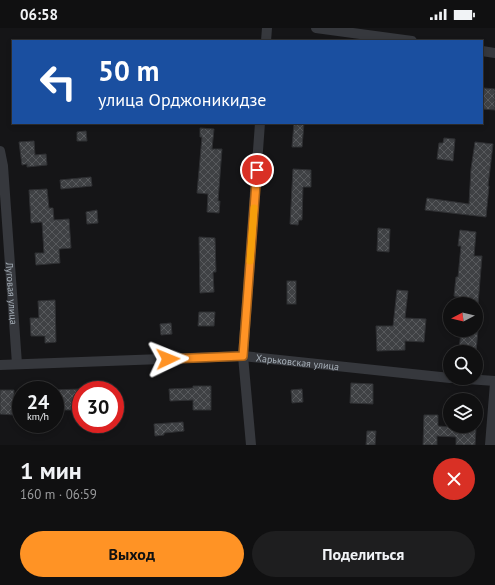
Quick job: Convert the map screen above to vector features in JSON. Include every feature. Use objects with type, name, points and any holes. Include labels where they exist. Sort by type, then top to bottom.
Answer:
[{"type":"street","points":[[266,40],[268,28]]},
{"type":"street","points":[[316,28],[405,40]]},
{"type":"street","points":[[483,51],[495,53]]},
{"type":"street","points":[[251,445],[243,356],[260,124]]},
{"type":"street","name":"Луговая улица","points":[[0,151],[3,166],[17,364]]},
{"type":"street","name":"Харьковская улица","points":[[0,365],[243,356],[443,377]]},
{"type":"street","points":[[483,381],[495,382],[490,445]]},
{"type":"building","points":[[484,88],[495,89],[495,110],[483,109]]},
{"type":"building","points":[[294,124],[304,124],[302,147],[292,147]]},
{"type":"building","points":[[200,128],[214,129],[212,149],[222,149],[218,201],[220,201],[219,213],[207,212],[208,194],[197,193],[202,137],[200,137]]},
{"type":"building","points":[[86,131],[87,141],[77,141],[77,132]]},
{"type":"building","points":[[444,138],[455,139],[453,161],[437,159],[439,143],[443,143]]},
{"type":"building","points":[[34,141],[35,155],[46,154],[47,165],[27,167],[27,164],[22,165],[19,142]]},
{"type":"building","points":[[475,142],[493,144],[486,217],[425,210],[427,198],[469,204],[471,169]]},
{"type":"building","points":[[293,169],[311,170],[311,187],[303,187],[302,220],[299,220],[298,225],[290,224]]},
{"type":"building","points":[[91,177],[92,186],[61,189],[60,180]]},
{"type":"building","points":[[47,189],[49,208],[53,208],[54,220],[69,219],[71,248],[59,249],[60,263],[36,265],[35,253],[44,253],[42,222],[31,223],[29,190]]},
{"type":"building","points":[[97,210],[98,223],[87,224],[86,212]]},
{"type":"building","points":[[378,228],[390,229],[389,252],[377,251]]},
{"type":"building","points":[[460,230],[476,232],[474,256],[482,256],[479,297],[454,296],[456,277],[458,277],[461,246],[458,246]]},
{"type":"building","points":[[199,237],[215,238],[216,272],[213,272],[214,292],[200,293]]},
{"type":"building","points":[[287,281],[296,281],[296,304],[287,304]]},
{"type":"building","points":[[397,290],[408,291],[405,318],[426,319],[424,342],[405,341],[405,350],[377,351],[376,326],[393,326]]},
{"type":"building","points":[[55,300],[56,342],[45,343],[45,336],[31,336],[30,318],[39,318],[38,301]]},
{"type":"building","points":[[199,312],[215,312],[214,326],[198,326]]},
{"type":"building","points":[[171,323],[172,334],[161,335],[160,324]]},
{"type":"building","points":[[460,337],[477,337],[477,345],[460,345]]},
{"type":"building","points":[[351,383],[373,384],[373,404],[350,403]]},
{"type":"building","points":[[193,386],[211,386],[211,410],[193,410],[193,400],[170,401],[169,389],[193,388]]},
{"type":"building","points":[[72,389],[72,410],[64,410],[64,390]]},
{"type":"building","points":[[302,389],[303,402],[292,403],[291,390]]},
{"type":"building","points":[[0,390],[12,390],[12,415],[0,414]]},
{"type":"building","points":[[424,415],[438,415],[438,426],[443,426],[443,433],[476,433],[475,445],[456,445],[456,437],[437,436],[437,445],[423,445]]},
{"type":"building","points":[[183,422],[184,431],[164,433],[164,435],[155,436],[154,424]]},
{"type":"building","points":[[367,431],[376,431],[375,445],[366,445]]},
{"type":"slow traffic","points":[[250,261],[254,208]]},
{"type":"route","points":[[168,359],[243,356],[257,170]]}]
